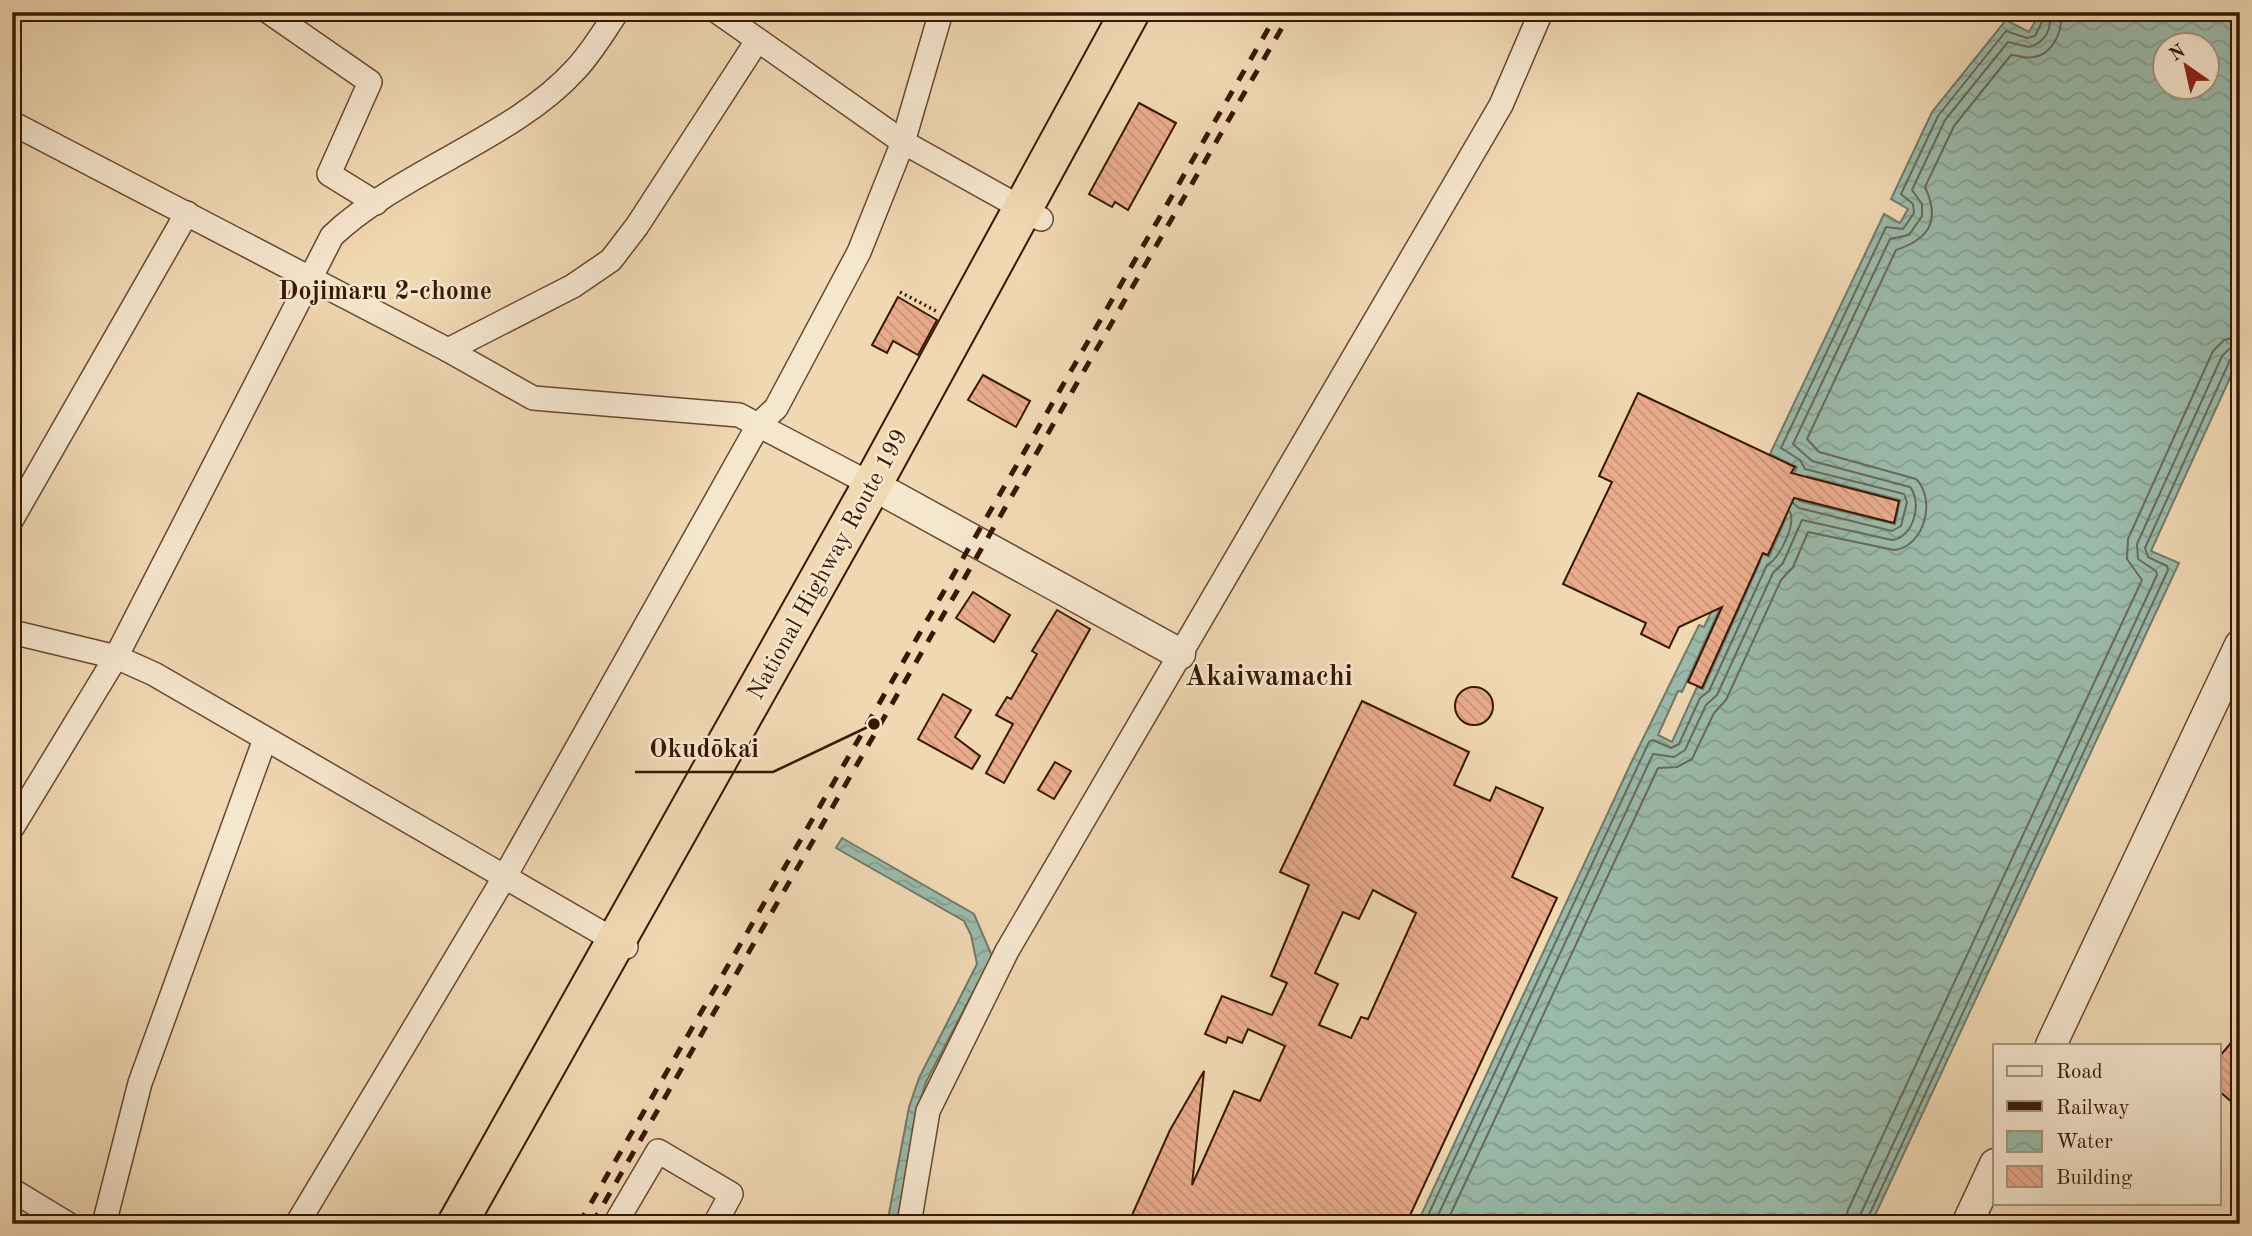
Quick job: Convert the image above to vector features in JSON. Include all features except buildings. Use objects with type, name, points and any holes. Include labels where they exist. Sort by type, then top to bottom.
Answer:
[{"type":"highway","name":"National Highway Route 199","points":[[1032,214],[1130,12]]},
{"type":"highway","name":"National Highway Route 199","points":[[457,1224],[624,946],[881,490],[1032,214],[1151,12]]},
{"type":"highway","name":"National Highway Route 199","points":[[479,1224],[624,946]]},
{"type":"street","points":[[269,12],[370,82],[329,174],[376,202]]},
{"type":"street","points":[[12,828],[116,657],[332,236],[357,212],[529,108],[576,70],[617,12]]},
{"type":"street","points":[[718,12],[903,142],[1032,214]]},
{"type":"street","points":[[297,1224],[504,878],[759,424],[776,408],[859,251],[903,142],[941,12]]},
{"type":"street","points":[[909,1224],[928,1111],[1007,951],[1501,105],[1541,12]]},
{"type":"street","points":[[448,350],[573,286],[611,260],[637,226],[757,41]]},
{"type":"street","points":[[12,123],[448,350],[533,398],[738,415],[1180,653]]},
{"type":"street","points":[[12,519],[187,213]]},
{"type":"street","points":[[12,632],[116,657],[154,674],[624,946]]},
{"type":"street","points":[[2051,1044],[2240,645]]},
{"type":"street","points":[[104,1224],[141,1083],[265,739]]},
{"type":"street","points":[[615,1224],[658,1151],[731,1194],[716,1224]]},
{"type":"street","points":[[1967,1224],[1993,1168]]},
{"type":"street","points":[[12,1190],[68,1224]]},
{"type":"path","points":[[900,292],[941,314]]},
{"type":"water","points":[[2025,12],[2240,12],[2240,356],[2151,551],[2179,563],[1871,1224],[1417,1224],[1631,763],[1699,625],[1704,627],[1743,544],[1769,557],[1786,518],[1757,504],[1776,510],[1797,467],[1770,454],[1884,214],[1900,223],[1908,209],[1891,199],[1932,112],[2006,20],[2029,32],[2035,22]],"holes":[[[1807,476],[1900,500],[1895,524],[1799,501]],[[1744,555],[1760,562],[1703,689],[1697,687],[1672,742],[1658,735],[1678,691],[1682,692]]]},
{"type":"water","points":[[842,838],[974,914],[992,956],[926,1082],[917,1112],[897,1224],[887,1224],[909,1107],[919,1078],[977,964],[971,935],[964,921],[836,848]]},
{"type":"railway","points":[[579,1224],[1278,12]]},
{"type":"railway","points":[[592,1224],[1291,12]]},
{"type":"place","name":"Okudōkai","points":[[874,724]]},
{"type":"district","name":"Dojimaru 2-chome","points":[[385,290]]},
{"type":"district","name":"Akaiwamachi","points":[[1269,675]]}]
